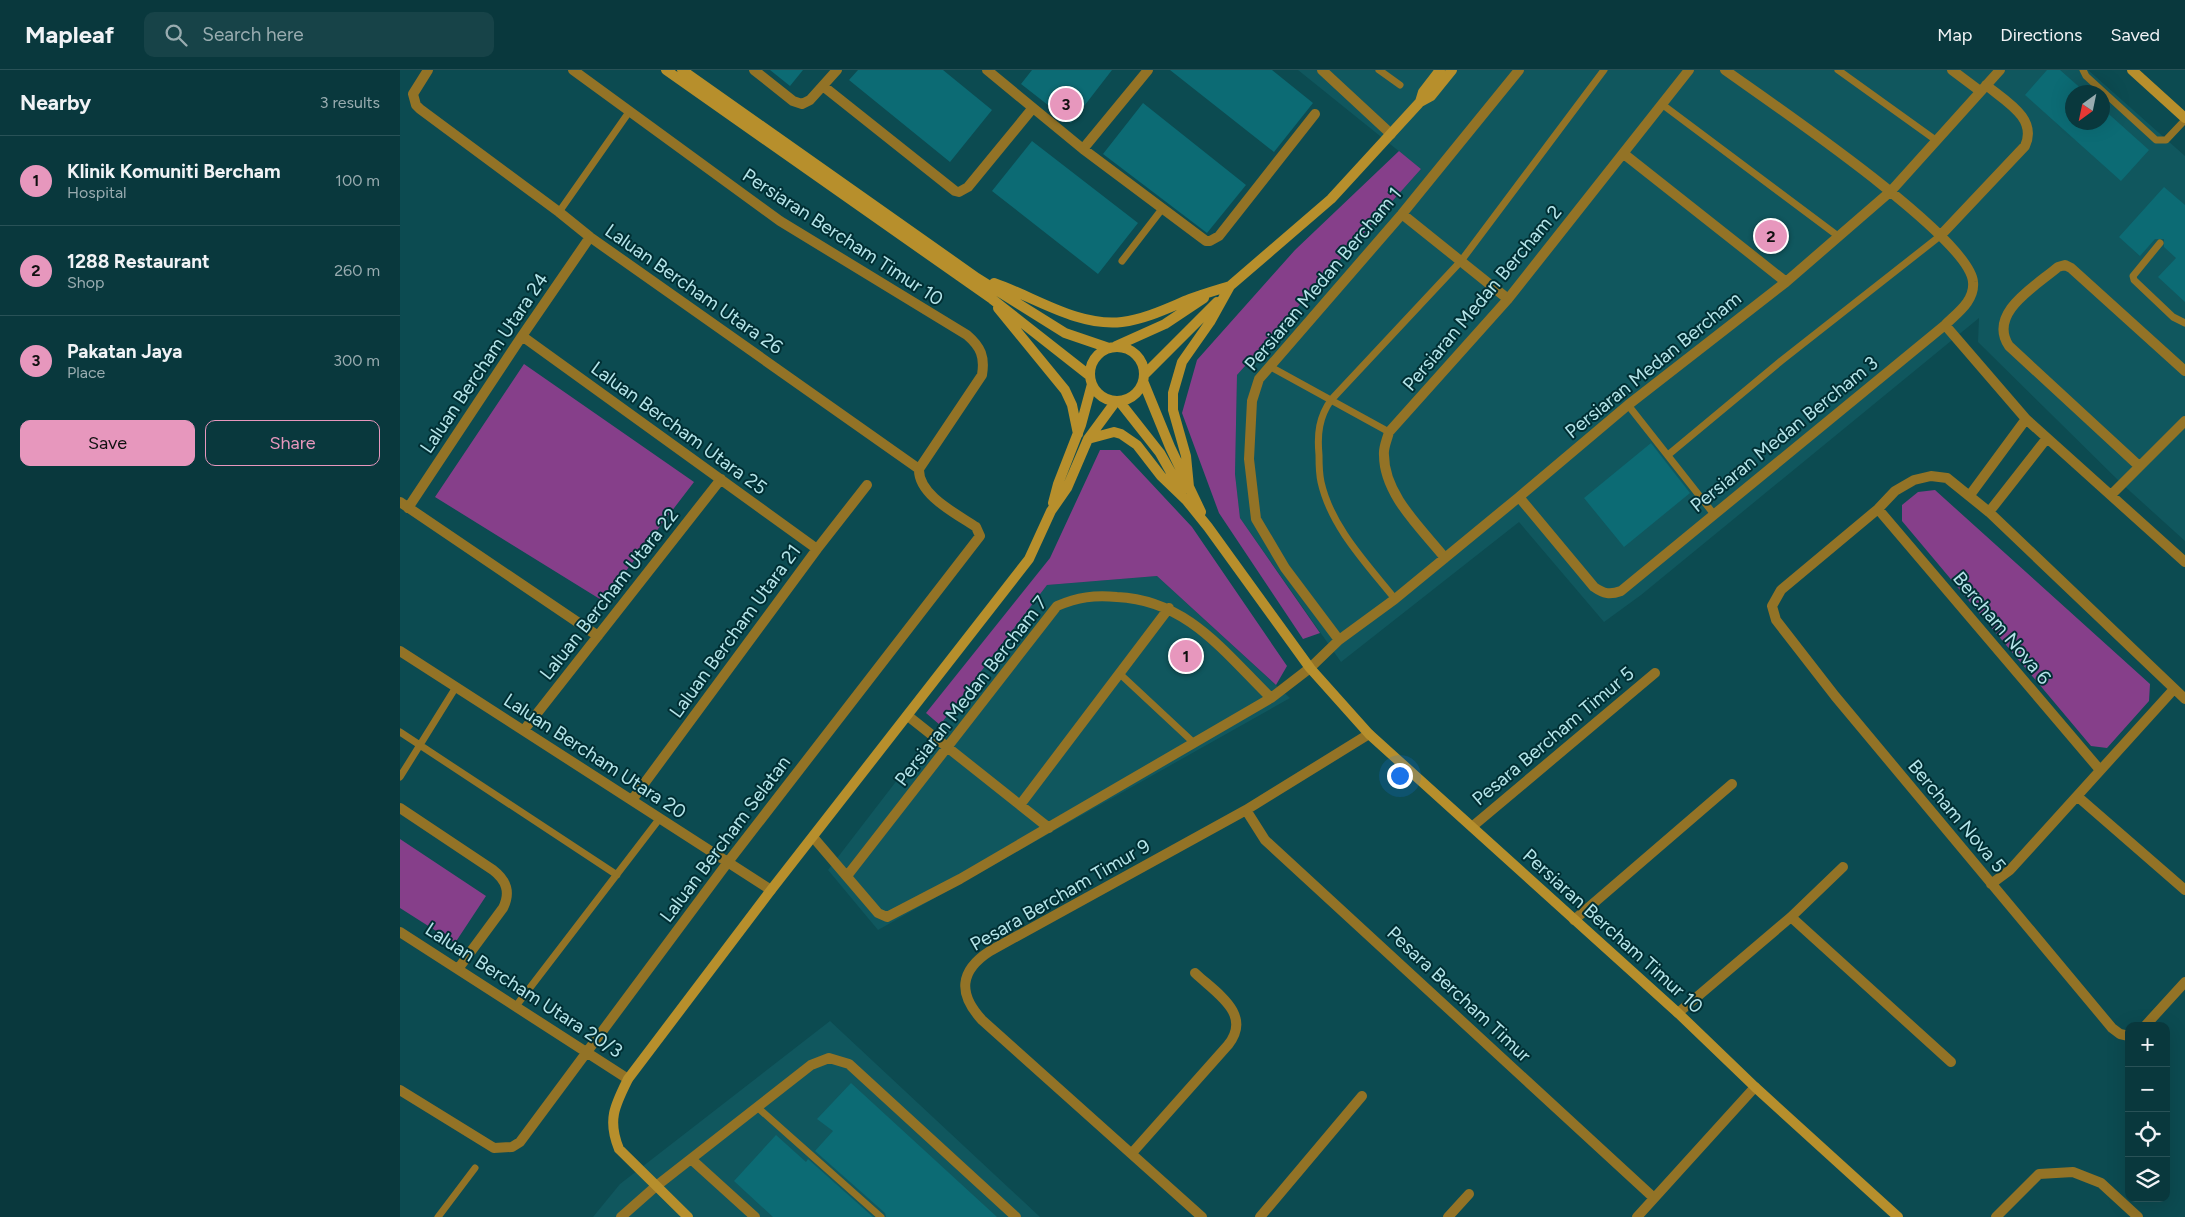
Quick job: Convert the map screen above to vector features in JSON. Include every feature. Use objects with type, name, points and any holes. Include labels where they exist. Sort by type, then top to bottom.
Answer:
[{"type":"street","name":"Laluan Bercham Utara 26","points":[[428,70],[413,94],[416,105],[560,212],[590,238],[919,469]]},
{"type":"street","name":"Persiaran Bercham Timur 10","points":[[573,70],[780,221],[967,335],[976,343],[984,363],[982,375],[919,469]]},
{"type":"street","name":"Persiaran Bercham Timur 10","points":[[666,70],[992,299],[1091,380]]},
{"type":"street","name":"Persiaran Bercham Timur 10","points":[[682,70],[977,278]]},
{"type":"street","points":[[754,70],[797,104],[806,103],[837,70]]},
{"type":"street","points":[[987,70],[1032,109],[1083,149],[1201,238],[1210,241],[1215,240],[1314,114]]},
{"type":"street","points":[[1083,149],[1148,70]]},
{"type":"street","points":[[1322,70],[1391,134]]},
{"type":"street","points":[[1420,102],[1423,92],[1440,70]]},
{"type":"street","points":[[1051,511],[1058,484],[1078,434],[1095,358],[1112,347],[1165,324],[1230,286],[1331,199],[1420,102],[1431,96],[1452,70]]},
{"type":"street","name":"Persiaran Medan Bercham 1","points":[[1339,640],[1285,568],[1256,519],[1249,459],[1250,419],[1254,390],[1258,379],[1402,214],[1519,70]]},
{"type":"street","name":"Persiaran Medan Bercham 2","points":[[1445,558],[1391,487],[1385,470],[1383,453],[1390,432],[1508,299],[1689,70]]},
{"type":"street","name":"Persiaran Medan Bercham 3","points":[[1519,497],[1594,587],[1602,593],[1612,594],[1621,590],[1945,325],[1969,301],[1973,282],[1966,264],[1940,236],[1891,191],[1725,70]]},
{"type":"street","points":[[1940,236],[2025,146],[2029,138],[2029,128],[2026,120],[1983,88],[1952,70]]},
{"type":"street","name":"Persiaran Medan Bercham","points":[[847,876],[878,913],[886,917],[960,879],[1271,698],[1310,668],[1339,640],[1445,558],[1628,405],[1786,282],[1891,191],[2000,70]]},
{"type":"street","points":[[2132,70],[2185,119]]},
{"type":"street","points":[[823,86],[955,191],[959,192],[968,187],[1032,109]]},
{"type":"street","points":[[1624,154],[1786,282]]},
{"type":"street","points":[[1402,214],[1508,299]]},
{"type":"street","name":"Laluan Bercham Utara 24","points":[[404,505],[590,238]]},
{"type":"street","points":[[2139,466],[2009,346],[2003,338],[2002,327],[2004,317],[2010,308],[2058,267],[2065,265],[2071,268],[2185,370]]},
{"type":"street","points":[[977,278],[1073,315],[1106,322],[1137,319],[1219,294]]},
{"type":"street","points":[[977,278],[1065,333],[1112,347],[1124,348],[1139,358],[1144,378],[1170,447],[1208,527]]},
{"type":"street","points":[[688,1217],[655,1187],[619,1149],[613,1136],[612,1118],[616,1102],[628,1079],[771,890],[1029,558],[1051,511],[1067,488],[1088,439],[1118,401],[1134,395],[1144,378],[1219,294]]},
{"type":"street","points":[[1190,488],[1186,456],[1173,410],[1173,393],[1182,362],[1210,322],[1219,294]]},
{"type":"street","points":[[992,299],[1008,323],[1065,390],[1072,405],[1078,434]]},
{"type":"street","points":[[1945,325],[2026,419],[2185,562]]},
{"type":"street","name":"Laluan Bercham Utara 25","points":[[522,336],[817,549]]},
{"type":"street","points":[[1091,380],[1098,392],[1106,398],[1118,401],[1160,453],[1187,501]]},
{"type":"street","points":[[1970,495],[2026,419]]},
{"type":"street","points":[[2110,495],[2183,427]]},
{"type":"street","points":[[1088,439],[1114,432],[1128,438],[1147,456],[1161,476],[1187,501],[1208,527]]},
{"type":"street","points":[[1989,512],[2047,438]]},
{"type":"street","name":"Laluan Bercham Selatan","points":[[400,1090],[482,1143],[494,1148],[503,1149],[520,1142],[728,862],[978,541],[980,536],[976,527],[926,490],[918,478],[919,469]]},
{"type":"street","points":[[1878,509],[1894,491],[1914,480],[1931,476],[1947,478],[1989,512],[2185,699]]},
{"type":"street","name":"Laluan Bercham Utara 22","points":[[524,730],[721,479]]},
{"type":"street","name":"Laluan Bercham Utara 21","points":[[632,800],[817,549],[867,485]]},
{"type":"street","points":[[404,505],[598,636]]},
{"type":"street","name":"Bercham Nova 5","points":[[1878,509],[1781,590],[1772,606],[1776,620],[1835,696],[2112,1028],[2125,1035]]},
{"type":"street","name":"Bercham Nova 6","points":[[1878,509],[2100,770]]},
{"type":"street","name":"Persiaran Bercham Timur 10","points":[[1208,527],[1310,668],[1369,734],[1678,1013],[1754,1087],[1898,1217]]},
{"type":"street","name":"Persiaran Medan Bercham 7","points":[[847,876],[949,748],[1058,606],[1074,598],[1094,595],[1138,598],[1169,608],[1194,623],[1271,698]]},
{"type":"street","points":[[1020,805],[1169,608]]},
{"type":"street","name":"Laluan Bercham Utara 20","points":[[400,651],[771,890]]},
{"type":"street","name":"Pesara Bercham Timur 5","points":[[1473,826],[1655,673]]},
{"type":"street","points":[[1991,884],[2010,870],[2174,689]]},
{"type":"street","points":[[908,716],[1049,828]]},
{"type":"street","name":"Pesara Bercham Timur 9","points":[[1202,1217],[978,1014],[967,1000],[966,978],[974,963],[990,952],[1246,810],[1369,734]]},
{"type":"street","points":[[1574,920],[1732,784]]},
{"type":"street","points":[[2077,796],[2185,890]]},
{"type":"street","points":[[400,808],[493,870],[502,877],[506,884],[506,900],[503,908],[458,969]]},
{"type":"street","name":"Pesara Bercham Timur","points":[[1246,810],[1265,840],[1654,1198]]},
{"type":"street","points":[[813,837],[847,876]]},
{"type":"street","points":[[1678,1013],[1791,917],[1843,867]]},
{"type":"street","points":[[1791,917],[1951,1062]]},
{"type":"street","name":"Laluan Bercham Utara 20/3","points":[[400,932],[628,1079]]},
{"type":"street","points":[[1132,1152],[1228,1045],[1237,1030],[1238,1022],[1231,1008],[1194,973]]},
{"type":"street","points":[[2149,1022],[2185,982]]},
{"type":"street","points":[[625,1216],[655,1187],[756,1106],[811,1065],[820,1060],[838,1059],[849,1064],[1016,1217]]},
{"type":"street","points":[[1637,1217],[1754,1087]]},
{"type":"street","points":[[1260,1217],[1362,1096]]},
{"type":"street","points":[[691,1158],[755,1217]]},
{"type":"street","points":[[1996,1217],[2039,1174],[2074,1172],[2101,1183],[2138,1217]]},
{"type":"street","points":[[1448,1217],[1469,1194]]},
{"type":"lane","points":[[1379,70],[1400,85]]},
{"type":"lane","points":[[1395,598],[1333,516],[1321,482],[1319,426],[1323,412],[1331,400],[1461,261],[1604,70]]},
{"type":"lane","points":[[1838,70],[1937,141]]},
{"type":"lane","points":[[2083,70],[2086,76],[2156,140],[2166,140],[2185,119]]},
{"type":"lane","points":[[1663,105],[1838,236]]},
{"type":"lane","points":[[560,212],[629,112]]},
{"type":"lane","points":[[1122,261],[1162,209]]},
{"type":"lane","points":[[1668,455],[1781,361],[1940,236]]},
{"type":"lane","points":[[2160,243],[2132,276],[2173,317],[2185,323]]},
{"type":"lane","points":[[1269,366],[1390,432]]},
{"type":"lane","points":[[1628,405],[1713,513]]},
{"type":"lane","points":[[1120,674],[1194,743]]},
{"type":"lane","points":[[400,777],[456,687]]},
{"type":"lane","points":[[400,732],[617,875]]},
{"type":"lane","points":[[516,1006],[660,818]]},
{"type":"lane","points":[[756,1106],[881,1217]]},
{"type":"lane","points":[[438,1217],[475,1168]]},
{"type":"shaded area","points":[[1298,70],[2088,70],[2105,85],[2065,85],[2065,130],[2110,130],[2110,90],[2185,156],[2185,541],[2121,483],[1978,342],[1979,318],[1641,595],[1604,622],[1519,522],[1341,662],[1240,518],[1235,474],[1237,375],[1421,169]]},
{"type":"shaded area","points":[[1399,151],[1421,169],[1237,375],[1235,474],[1240,518],[1320,633],[1303,639],[1219,513],[1182,413],[1197,360],[1295,250]]},
{"type":"shaded area","points":[[524,364],[694,482],[603,601],[435,497]]},
{"type":"shaded area","points":[[1100,450],[1120,450],[1192,527],[1287,666],[1276,685],[1157,576],[1047,585],[940,725],[926,713],[1050,558]]},
{"type":"shaded area","points":[[1935,490],[2150,684],[2149,701],[2107,748],[2091,746],[1902,521],[1902,505],[1918,492]]},
{"type":"shaded area","points":[[1157,576],[1290,698],[878,930],[828,870],[1047,585]]},
{"type":"shaded area","points":[[400,839],[486,896],[455,943],[400,908]]},
{"type":"shaded area","points":[[830,1021],[1040,1217],[593,1217],[620,1184]]},
{"type":"building","points":[[770,70],[803,70],[790,86]]},
{"type":"building","points":[[858,70],[943,70],[992,110],[950,162],[849,80]]},
{"type":"building","points":[[1032,70],[1112,70],[1071,123],[1021,84]]},
{"type":"building","points":[[1170,70],[1272,70],[1313,103],[1274,152]]},
{"type":"building","points":[[2047,70],[2060,70],[2077,85],[2065,85],[2065,130],[2110,130],[2110,115],[2149,150],[2121,181],[2025,95]]},
{"type":"building","points":[[1143,103],[1246,185],[1207,233],[1103,154]]},
{"type":"building","points":[[1032,141],[1138,223],[1098,274],[992,191]]},
{"type":"building","points":[[2164,187],[2185,205],[2185,302],[2158,277],[2176,258],[2164,247],[2164,239],[2155,239],[2140,256],[2119,237]]},
{"type":"building","points":[[1651,443],[1690,493],[1624,547],[1584,498]]},
{"type":"building","points":[[851,1083],[997,1217],[886,1217],[885,1213],[815,1151],[833,1131],[817,1119]]},
{"type":"building","points":[[776,1135],[806,1162],[808,1159],[873,1217],[773,1217],[734,1181]]},
{"type":"place","name":"Pakatan Jaya","points":[[1066,104]]},
{"type":"place","name":"1288 Restaurant","points":[[1771,236]]},
{"type":"place","name":"Klinik Komuniti Bercham","points":[[1186,656]]}]
